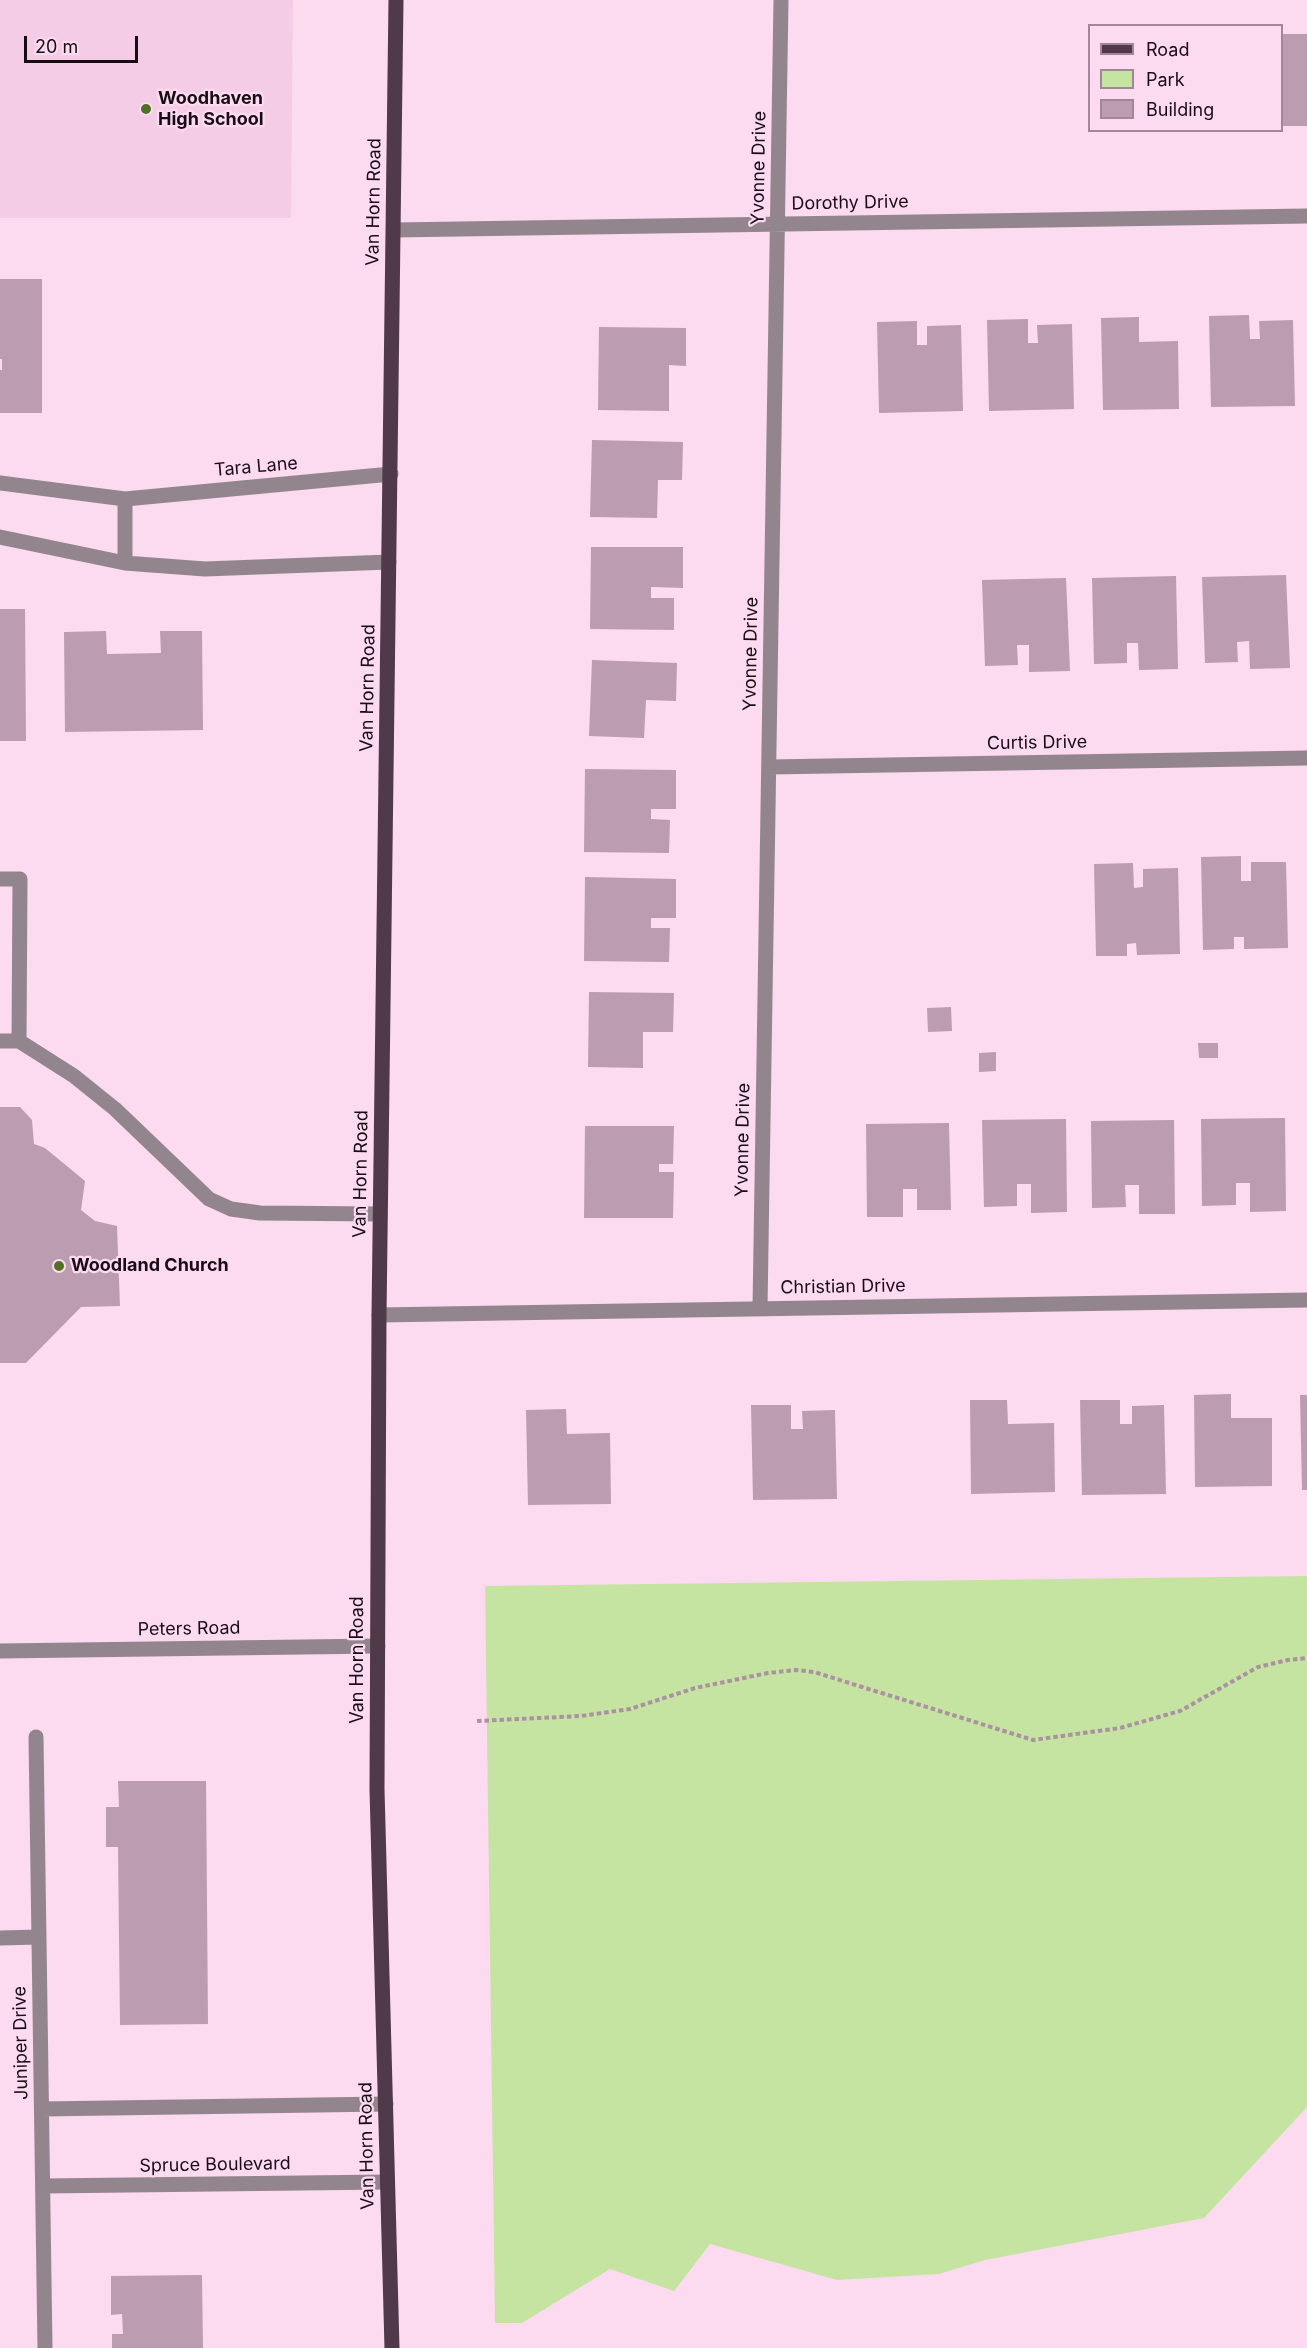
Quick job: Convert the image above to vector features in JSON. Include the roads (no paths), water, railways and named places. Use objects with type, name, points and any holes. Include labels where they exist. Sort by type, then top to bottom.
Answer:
[{"type":"main road","name":"Van Horn Road","points":[[392,2348],[377,1789],[380,1214],[396,0]]},
{"type":"street","name":"Yvonne Drive","points":[[760,1308],[781,0]]},
{"type":"street","name":"Dorothy Drive","points":[[394,230],[1307,216]]},
{"type":"street","name":"Tara Lane","points":[[0,483],[125,499],[391,474]]},
{"type":"street","points":[[125,499],[125,563]]},
{"type":"street","points":[[0,537],[125,563],[205,569],[389,562]]},
{"type":"street","name":"Curtis Drive","points":[[769,767],[1307,758]]},
{"type":"street","points":[[0,879],[20,879],[19,1041]]},
{"type":"street","points":[[0,1041],[19,1041],[74,1076],[115,1109],[209,1199],[231,1209],[260,1213],[380,1214]]},
{"type":"street","name":"Christian Drive","points":[[379,1315],[1307,1300]]},
{"type":"street","name":"Peters Road","points":[[0,1651],[378,1646]]},
{"type":"street","name":"Juniper Drive","points":[[36,1737],[45,2348]]},
{"type":"street","points":[[0,1938],[39,1937]]},
{"type":"street","points":[[42,2109],[386,2104]]},
{"type":"street","name":"Spruce Boulevard","points":[[43,2186],[387,2182]]},
{"type":"place","name":"Woodhaven High School","points":[[146,109]]},
{"type":"place","name":"Woodland Church","points":[[59,1266]]}]
